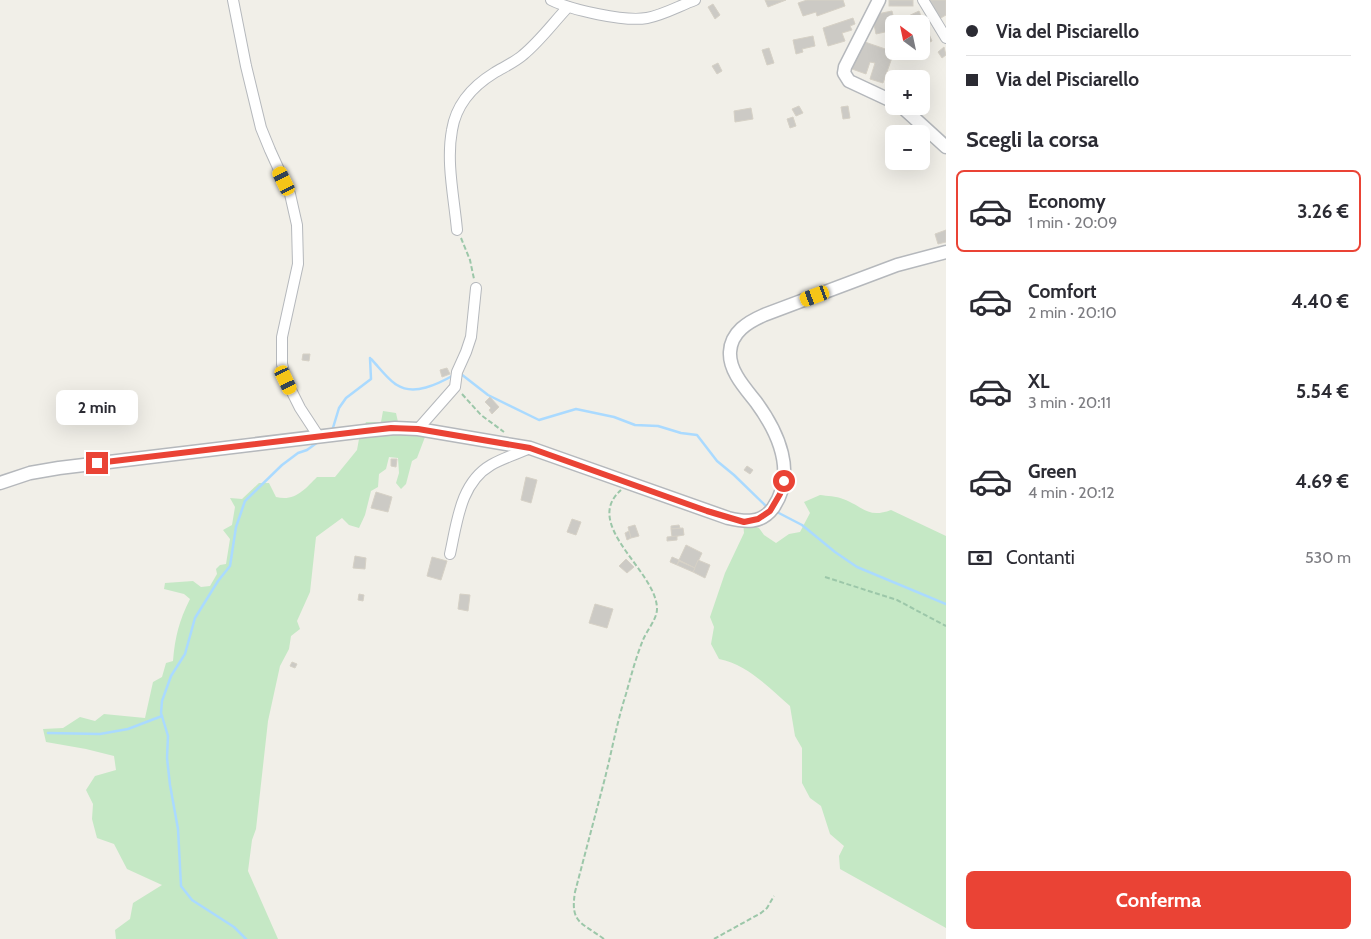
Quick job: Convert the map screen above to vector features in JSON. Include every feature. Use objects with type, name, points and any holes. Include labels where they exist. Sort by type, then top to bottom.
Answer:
[{"type":"street","points":[[233,0],[261,128],[290,194],[297,225],[298,264],[282,332],[280,347],[282,364],[286,380],[300,408],[319,436]]},
{"type":"street","points":[[551,0],[568,7],[637,19],[652,17],[694,0]]},
{"type":"street","points":[[879,0],[845,67],[844,73],[849,81],[885,98]]},
{"type":"street","points":[[923,0],[942,24],[946,38]]},
{"type":"street","points":[[457,230],[450,153],[452,130],[457,113],[474,88],[525,54],[568,7]]},
{"type":"street","points":[[911,115],[946,147]]},
{"type":"street","points":[[0,483],[23,474],[58,468],[388,428],[418,429],[530,448],[707,511],[741,521],[755,521],[773,507],[780,494],[784,481],[782,452],[767,419],[733,368],[730,351],[736,334],[746,324],[764,315],[897,265],[946,252]]},
{"type":"street","points":[[418,429],[456,387],[457,372],[470,340],[476,288]]},
{"type":"street","points":[[450,554],[462,504],[473,481],[489,466],[530,448]]},
{"type":"path","points":[[457,230],[470,260],[476,288]]},
{"type":"path","points":[[456,387],[481,415],[510,437]]},
{"type":"path","points":[[604,939],[575,916],[573,903],[625,696],[643,639],[657,612],[656,602],[651,589],[618,538],[608,513],[614,496],[626,486],[634,484]]},
{"type":"path","points":[[825,577],[897,600],[946,626]]},
{"type":"path","points":[[714,939],[761,913],[767,908],[774,896]]},
{"type":"green space","points":[[383,411],[396,413],[398,422],[411,434],[425,437],[417,458],[412,461],[406,484],[401,489],[396,483],[399,473],[398,458],[389,457],[386,469],[379,474],[378,487],[371,491],[365,515],[359,528],[349,525],[342,518],[316,537],[310,592],[297,621],[300,629],[291,636],[289,649],[280,666],[268,721],[256,829],[252,840],[248,871],[278,939],[116,939],[115,930],[130,919],[133,903],[162,885],[127,869],[114,844],[97,838],[92,819],[93,804],[86,790],[95,776],[116,770],[114,756],[46,742],[43,729],[63,728],[80,717],[95,721],[104,714],[145,718],[153,682],[162,677],[166,663],[173,661],[178,629],[190,599],[184,594],[164,589],[165,583],[193,581],[201,587],[210,586],[217,574],[216,569],[220,565],[226,564],[230,539],[223,530],[232,525],[235,507],[230,498],[242,499],[259,483],[269,483],[276,497],[289,498],[299,493],[317,477],[335,477],[357,450],[366,422],[381,422]]},
{"type":"green space","points":[[820,495],[840,498],[871,512],[891,510],[946,536],[946,928],[840,869],[839,856],[844,846],[830,834],[821,806],[810,798],[802,783],[802,748],[795,736],[790,706],[748,671],[719,659],[711,644],[714,627],[710,617],[725,573],[744,533],[743,522],[759,528],[764,535],[776,543],[789,534],[800,532],[810,513],[804,502]]},
{"type":"building","points":[[765,0],[786,0],[768,7]]},
{"type":"building","points":[[807,0],[843,0],[845,6],[817,16],[816,12],[803,16],[798,3]]},
{"type":"building","points":[[889,0],[913,0],[913,6],[889,6]]},
{"type":"building","points":[[928,0],[946,0],[946,15],[939,19]]},
{"type":"building","points":[[713,4],[720,15],[715,19],[708,7]]},
{"type":"building","points":[[892,11],[893,15],[885,15],[885,32],[876,34],[872,15]]},
{"type":"building","points":[[919,11],[921,15],[911,15]]},
{"type":"building","points":[[853,18],[855,24],[850,26],[852,30],[842,33],[845,41],[828,46],[823,28]]},
{"type":"building","points":[[813,36],[815,46],[802,49],[803,52],[796,54],[793,40]]},
{"type":"building","points":[[862,41],[885,49],[885,60],[891,60],[888,70],[885,70],[883,83],[870,79],[875,63],[870,62],[866,74],[852,69]]},
{"type":"building","points":[[944,47],[946,55],[942,58],[938,52]]},
{"type":"building","points":[[769,48],[774,63],[767,65],[762,50]]},
{"type":"building","points":[[718,63],[722,71],[717,74],[712,66]]},
{"type":"building","points":[[799,106],[803,113],[796,116],[792,109]]},
{"type":"building","points":[[848,106],[850,118],[843,119],[841,107]]},
{"type":"building","points":[[751,108],[753,119],[735,122],[734,111]]},
{"type":"building","points":[[793,117],[796,126],[790,128],[787,119]]},
{"type":"building","points":[[946,230],[946,242],[938,244],[935,234]]},
{"type":"building","points":[[303,354],[310,354],[309,361],[302,360]]},
{"type":"building","points":[[447,368],[450,374],[442,377],[440,370]]},
{"type":"building","points":[[490,397],[499,407],[492,414],[489,410],[491,408],[485,402]]},
{"type":"building","points":[[391,459],[397,459],[396,467],[391,466]]},
{"type":"building","points":[[747,466],[753,470],[750,474],[744,470]]},
{"type":"building","points":[[526,477],[537,480],[531,503],[521,500]]},
{"type":"building","points":[[376,492],[392,497],[388,512],[371,508]]},
{"type":"building","points":[[572,519],[581,522],[576,535],[567,532]]},
{"type":"building","points":[[635,525],[639,536],[631,538],[628,527]]},
{"type":"building","points":[[679,525],[680,528],[671,529],[671,526]]},
{"type":"building","points":[[683,528],[684,535],[672,537],[671,529]]},
{"type":"building","points":[[629,531],[631,538],[627,540],[625,533]]},
{"type":"building","points":[[677,536],[677,540],[667,541],[667,537]]},
{"type":"building","points":[[686,545],[702,553],[695,568],[679,560]]},
{"type":"building","points":[[355,556],[366,558],[365,569],[353,568]]},
{"type":"building","points":[[432,557],[447,561],[441,580],[427,576]]},
{"type":"building","points":[[672,557],[679,560],[677,565],[670,562]]},
{"type":"building","points":[[626,559],[634,567],[627,573],[619,566]]},
{"type":"building","points":[[698,560],[710,565],[705,578],[693,572]]},
{"type":"building","points":[[679,561],[695,568],[693,572],[677,565]]},
{"type":"building","points":[[359,594],[364,595],[363,601],[358,600]]},
{"type":"building","points":[[460,594],[470,595],[468,611],[458,609]]},
{"type":"building","points":[[595,604],[613,609],[607,628],[589,623]]},
{"type":"building","points":[[292,662],[297,664],[295,668],[290,666]]},
{"type":"waterway","points":[[332,431],[339,408],[346,398],[371,379],[370,358]]},
{"type":"waterway","points":[[371,359],[391,380],[404,388],[426,388],[454,375]]},
{"type":"waterway","points":[[461,374],[488,395],[539,420],[576,409],[614,417],[635,425],[658,426],[681,433],[697,435],[717,461],[768,508]]},
{"type":"waterway","points":[[246,939],[234,927],[192,900],[181,886],[178,829],[170,785],[167,758],[168,736],[161,713],[162,701],[171,676],[185,654],[195,618],[218,581],[230,566],[236,527],[245,501],[282,465],[318,442]]},
{"type":"waterway","points":[[775,511],[802,525],[857,567],[946,604]]},
{"type":"waterway","points":[[48,733],[100,734],[128,729],[162,716]]},
{"type":"route","points":[[97,463],[388,428],[403,428],[430,430],[530,448],[707,511],[744,522],[751,522],[770,511],[780,494],[784,481]]}]
